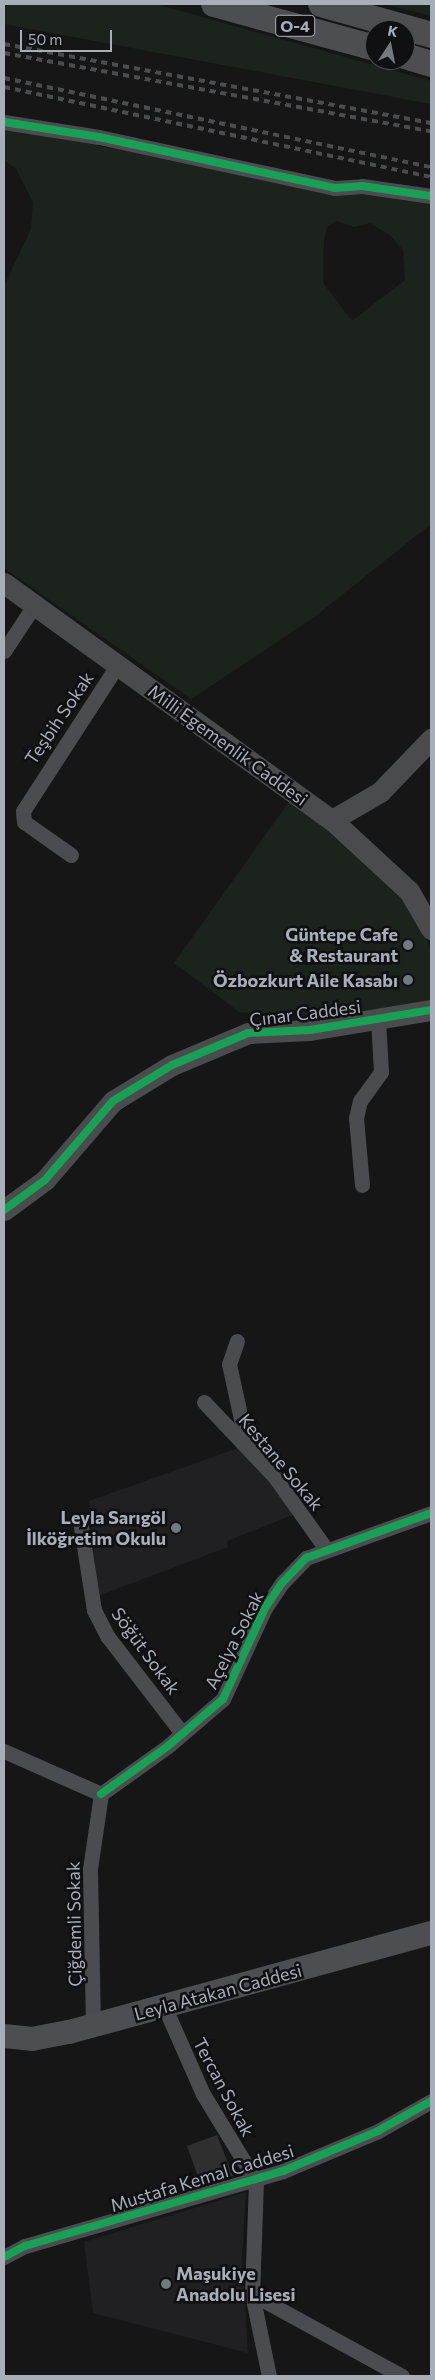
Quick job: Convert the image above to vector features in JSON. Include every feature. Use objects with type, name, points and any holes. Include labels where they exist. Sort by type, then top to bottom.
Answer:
[{"type":"highway","name":"O-4","points":[[214,4],[365,45]]},
{"type":"highway","name":"O-4","points":[[321,4],[431,35]]},
{"type":"highway","points":[[415,59],[431,64]]},
{"type":"main road","name":"Leyla Atakan Caddesi","points":[[4,2036],[32,2039],[93,2026],[166,2008],[431,1933]]},
{"type":"street","points":[[4,122],[147,147],[335,188],[362,186],[431,196]]},
{"type":"street","name":"Milli Egemenlik Caddesi","points":[[4,583],[332,820],[393,874],[429,918]]},
{"type":"street","points":[[4,651],[34,604]]},
{"type":"street","name":"Teşbih Sokak","points":[[71,855],[24,822],[23,811],[118,664]]},
{"type":"street","points":[[332,820],[385,788],[431,739]]},
{"type":"street","name":"Çınar Caddesi","points":[[4,1210],[45,1180],[113,1101],[172,1065],[248,1033],[310,1030],[431,1010]]},
{"type":"street","points":[[362,1185],[356,1118],[360,1101],[381,1072],[378,1019]]},
{"type":"street","points":[[237,1340],[229,1364],[246,1444]]},
{"type":"street","name":"Kestane Sokak","points":[[204,1402],[246,1444],[326,1549]]},
{"type":"street","name":"Açelya Sokak","points":[[101,1794],[182,1733],[222,1699],[282,1582],[306,1558],[326,1549],[371,1538],[431,1513]]},
{"type":"street","name":"Söğüt Sokak","points":[[81,1527],[94,1610],[114,1644],[182,1733]]},
{"type":"street","points":[[4,1751],[101,1794]]},
{"type":"street","name":"Çiğdemli Sokak","points":[[93,2026],[90,1869],[101,1794]]},
{"type":"street","name":"Tercan Sokak","points":[[166,2008],[203,2094],[256,2181]]},
{"type":"street","name":"Mustafa Kemal Caddesi","points":[[4,2257],[25,2246],[256,2181],[353,2142],[431,2101]]},
{"type":"street","points":[[256,2181],[252,2294],[268,2376]]},
{"type":"street","points":[[252,2294],[402,2376]]},
{"type":"shaded area","points":[[4,4],[156,4],[365,63],[365,70],[392,70],[431,81],[431,104],[4,24]]},
{"type":"shaded area","points":[[384,4],[431,4],[431,16]]},
{"type":"shaded area","points":[[4,129],[354,191],[431,201],[431,524],[313,618],[191,699],[4,568],[4,286],[31,229],[33,202],[16,169],[4,160]],"holes":[[[336,221],[354,227],[370,223],[390,235],[403,250],[405,280],[352,321],[323,283],[324,239],[327,227]]]},
{"type":"shaded area","points":[[291,799],[322,821],[397,890],[420,924],[431,951],[431,1000],[327,1019],[239,1012],[174,963]]},
{"type":"shaded area","name":"Leyla Sarıgöl İlköğretim Okulu","points":[[241,1447],[295,1514],[227,1541],[228,1547],[98,1596],[89,1501]]},
{"type":"shaded area","name":"Maşukiye Anadolu Lisesi","points":[[246,2192],[242,2255],[248,2353],[93,2313],[84,2242]]},
{"type":"building","points":[[217,2135],[233,2176],[201,2185],[187,2146]]},
{"type":"railway","points":[[4,44],[431,123]]},
{"type":"railway","points":[[4,53],[431,131]]},
{"type":"railway","points":[[4,78],[431,167]]},
{"type":"railway","points":[[4,87],[431,177]]},
{"type":"cycle path","points":[[4,122],[99,137],[335,188],[362,186],[431,196]]},
{"type":"cycle path","points":[[4,1210],[45,1180],[113,1101],[172,1065],[248,1033],[310,1030],[431,1010]]},
{"type":"cycle path","points":[[101,1794],[168,1746],[223,1699],[265,1608],[282,1583],[306,1558],[431,1513]]},
{"type":"cycle path","points":[[4,2257],[25,2246],[283,2171],[378,2131],[431,2101]]},
{"type":"place","name":"Güntepe Cafe & Restaurant","points":[[408,945]]},
{"type":"place","name":"Özbozkurt Aile Kasabı","points":[[408,980]]},
{"type":"place","name":"Leyla Sarıgöl İlköğretim Okulu","points":[[176,1528]]},
{"type":"place","name":"Maşukiye Anadolu Lisesi","points":[[166,2284]]}]
